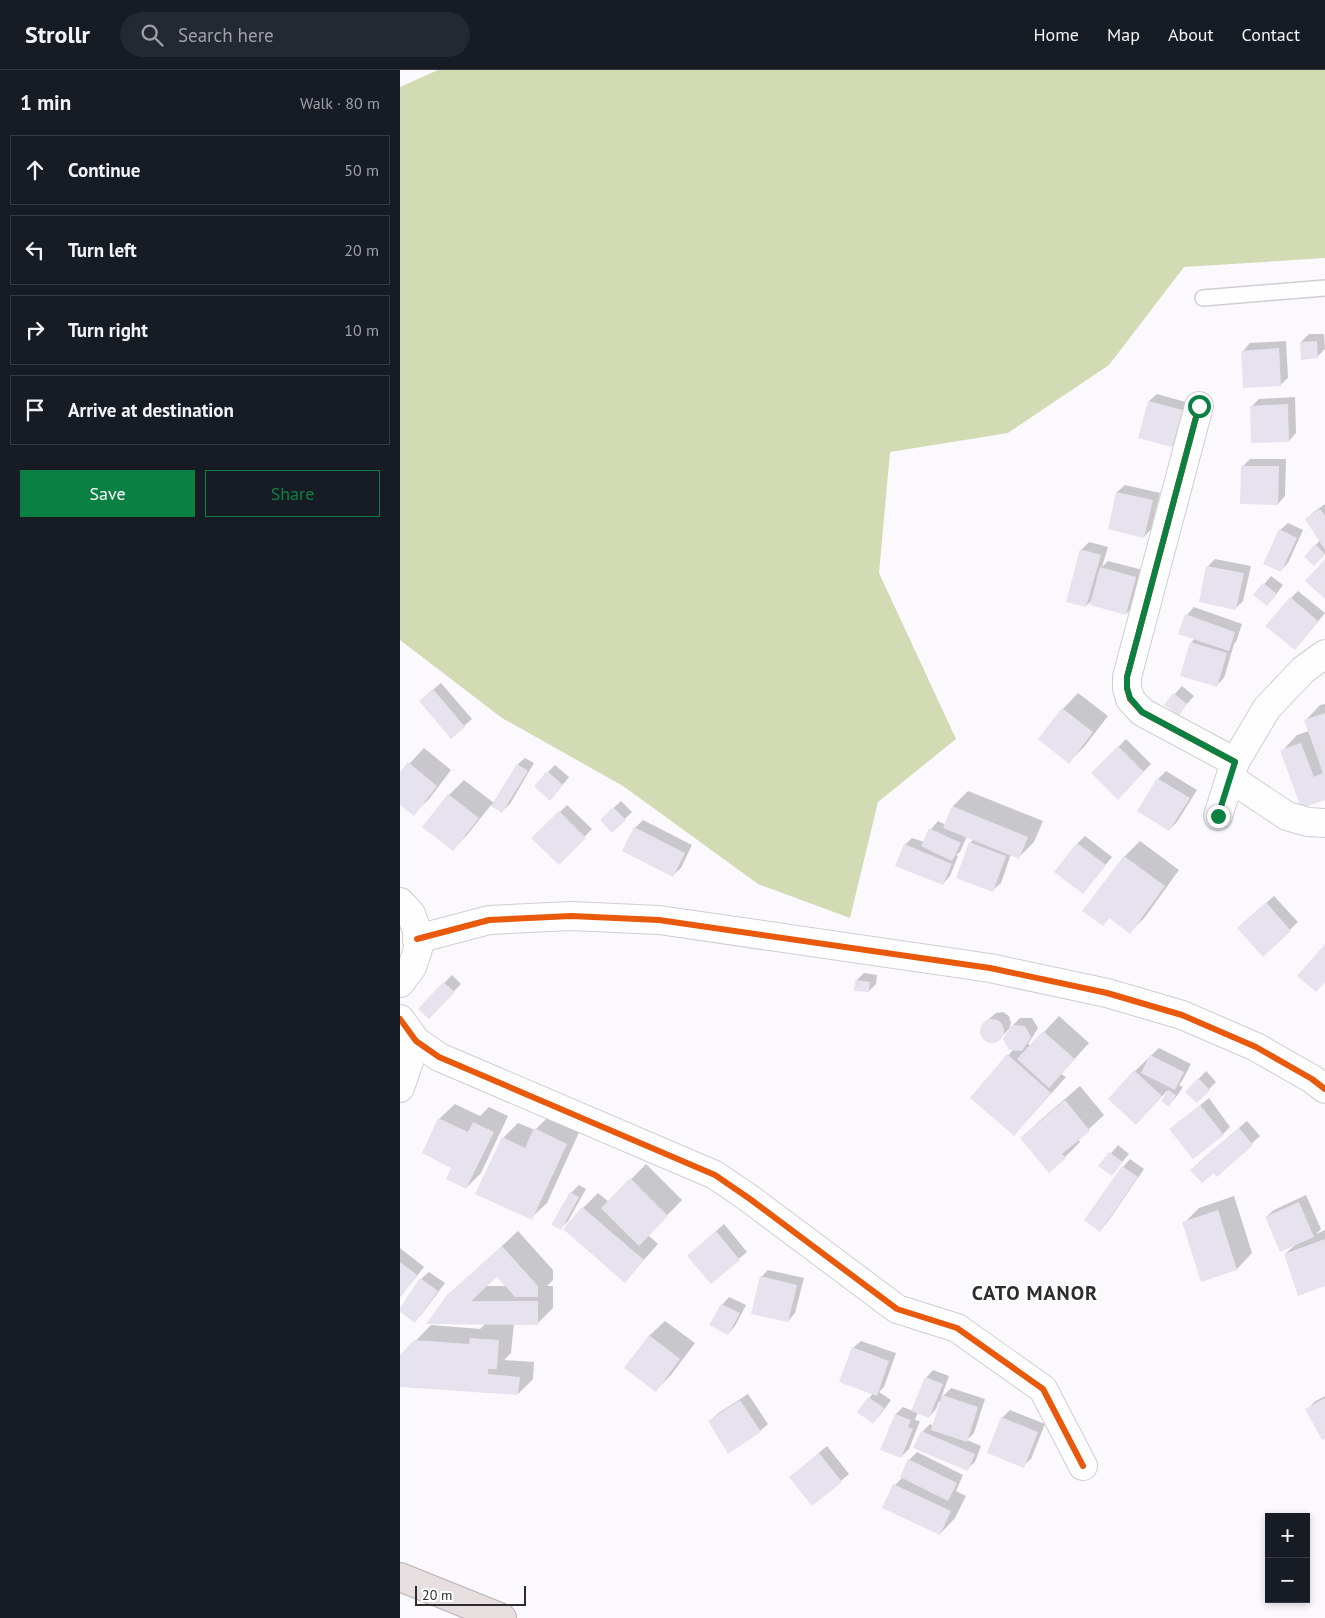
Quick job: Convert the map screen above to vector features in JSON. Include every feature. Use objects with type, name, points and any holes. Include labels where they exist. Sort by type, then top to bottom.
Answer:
[{"type":"highway","points":[[400,1577],[502,1618]]},
{"type":"street","points":[[1199,406],[1127,677],[1127,688],[1130,698],[1142,712],[1232,770],[1287,816],[1308,822],[1325,823]]},
{"type":"street","points":[[1218,816],[1232,770],[1267,708],[1303,670],[1325,654]]},
{"type":"street","points":[[400,902],[410,914],[417,931],[418,949],[412,967],[400,983]]},
{"type":"street","points":[[417,939],[489,920],[571,916],[649,920],[990,968],[1108,993],[1182,1015],[1256,1047],[1312,1079],[1325,1089]]},
{"type":"street","points":[[400,1019],[416,1041],[440,1058],[714,1175],[750,1198],[897,1309],[957,1328],[1043,1389],[1083,1466]]},
{"type":"street","points":[[400,1088],[416,1041]]},
{"type":"lane","points":[[1203,298],[1325,288]]},
{"type":"green space","points":[[438,70],[1325,70],[1325,258],[1184,267],[1109,365],[1008,433],[890,452],[879,573],[956,739],[878,802],[850,918],[758,884],[623,786],[502,718],[400,640],[400,87]]},
{"type":"building","points":[[1317,341],[1318,358],[1301,360],[1300,342]]},
{"type":"building","points":[[1279,348],[1281,386],[1243,388],[1241,351]]},
{"type":"building","points":[[1148,401],[1183,410],[1172,447],[1138,438]]},
{"type":"building","points":[[1288,404],[1289,442],[1251,443],[1250,406]]},
{"type":"building","points":[[1241,466],[1279,466],[1278,505],[1240,504]]},
{"type":"building","points":[[1116,492],[1153,500],[1144,538],[1108,529]]},
{"type":"building","points":[[1320,509],[1325,516],[1325,550],[1305,519]]},
{"type":"building","points":[[1279,529],[1297,538],[1281,572],[1263,564]]},
{"type":"building","points":[[1315,544],[1325,554],[1314,566],[1304,557]]},
{"type":"building","points":[[1080,549],[1101,555],[1086,607],[1066,602]]},
{"type":"building","points":[[1325,559],[1325,599],[1305,581]]},
{"type":"building","points":[[1206,566],[1244,573],[1236,610],[1199,602]]},
{"type":"building","points":[[1100,567],[1136,577],[1126,615],[1090,605]]},
{"type":"building","points":[[1263,583],[1277,594],[1267,606],[1253,595]]},
{"type":"building","points":[[1290,597],[1318,621],[1295,650],[1265,626]]},
{"type":"building","points":[[1185,614],[1235,632],[1229,651],[1178,634]]},
{"type":"building","points":[[1190,642],[1227,653],[1217,687],[1180,676]]},
{"type":"building","points":[[433,689],[465,727],[451,739],[419,701]]},
{"type":"building","points":[[1173,693],[1187,704],[1179,716],[1164,705]]},
{"type":"building","points":[[1062,708],[1093,732],[1069,764],[1038,739]]},
{"type":"building","points":[[1325,713],[1325,800],[1301,808],[1280,750],[1301,743],[1314,777],[1323,773],[1304,720]]},
{"type":"building","points":[[1118,746],[1144,772],[1118,800],[1091,773]]},
{"type":"building","points":[[408,762],[437,786],[414,816],[400,805],[400,772]]},
{"type":"building","points":[[517,764],[528,771],[502,813],[491,806]]},
{"type":"building","points":[[547,771],[563,785],[550,801],[534,786]]},
{"type":"building","points":[[1157,778],[1190,798],[1169,831],[1137,811]]},
{"type":"building","points":[[448,794],[479,818],[453,851],[422,827]]},
{"type":"building","points":[[952,806],[1028,837],[1019,859],[943,828]]},
{"type":"building","points":[[613,807],[626,820],[612,833],[600,820]]},
{"type":"building","points":[[559,811],[586,838],[559,865],[531,838]]},
{"type":"building","points":[[634,827],[685,853],[673,877],[622,851]]},
{"type":"building","points":[[929,828],[961,843],[952,861],[921,846]]},
{"type":"building","points":[[969,842],[1006,856],[993,892],[956,878]]},
{"type":"building","points":[[1077,843],[1106,865],[1083,894],[1054,872]]},
{"type":"building","points":[[904,844],[952,864],[943,885],[895,866]]},
{"type":"building","points":[[1124,856],[1165,886],[1130,934],[1109,918],[1103,926],[1082,911]]},
{"type":"building","points":[[1266,902],[1291,931],[1263,957],[1237,928]]},
{"type":"building","points":[[1325,944],[1325,982],[1316,992],[1297,976]]},
{"type":"building","points":[[855,980],[870,982],[869,992],[854,991]]},
{"type":"building","points":[[443,982],[455,992],[429,1019],[418,1009]]},
{"type":"building","points":[[992,1019],[997,1020],[1003,1026],[1003,1036],[997,1042],[992,1043],[987,1042],[981,1036],[980,1031],[981,1026],[987,1020]]},
{"type":"building","points":[[1012,1025],[1025,1026],[1031,1037],[1022,1051],[1009,1050],[1003,1039]]},
{"type":"building","points":[[1043,1031],[1075,1059],[1049,1088],[1017,1059]]},
{"type":"building","points":[[1007,1054],[1051,1093],[1014,1136],[970,1098]]},
{"type":"building","points":[[1150,1055],[1184,1072],[1175,1090],[1141,1073]]},
{"type":"building","points":[[1134,1070],[1162,1096],[1136,1125],[1108,1099]]},
{"type":"building","points":[[1198,1078],[1210,1090],[1197,1103],[1185,1092]]},
{"type":"building","points":[[1168,1090],[1176,1095],[1169,1107],[1161,1101]]},
{"type":"building","points":[[1065,1100],[1090,1131],[1062,1154],[1066,1158],[1049,1173],[1020,1138]]},
{"type":"building","points":[[1200,1105],[1224,1135],[1193,1159],[1169,1129]]},
{"type":"building","points":[[438,1118],[468,1132],[473,1122],[494,1132],[466,1189],[446,1179],[451,1168],[422,1153]]},
{"type":"building","points":[[534,1128],[567,1144],[532,1220],[475,1194],[502,1137],[525,1148]]},
{"type":"building","points":[[1239,1128],[1253,1145],[1217,1177],[1214,1173],[1202,1183],[1190,1170]]},
{"type":"building","points":[[1109,1152],[1123,1162],[1112,1176],[1098,1166]]},
{"type":"building","points":[[1122,1166],[1138,1177],[1100,1232],[1084,1220]]},
{"type":"building","points":[[630,1178],[668,1216],[639,1246],[601,1208]]},
{"type":"building","points":[[570,1192],[579,1197],[561,1230],[551,1225]]},
{"type":"building","points":[[1299,1202],[1314,1237],[1280,1252],[1265,1217]]},
{"type":"building","points":[[582,1207],[644,1260],[625,1283],[563,1229]]},
{"type":"building","points":[[1218,1210],[1237,1270],[1201,1282],[1182,1222]]},
{"type":"building","points":[[716,1231],[740,1260],[711,1284],[687,1256]]},
{"type":"building","points":[[1325,1239],[1325,1286],[1298,1296],[1284,1254]]},
{"type":"building","points":[[502,1246],[538,1286],[538,1297],[515,1297],[497,1277],[471,1301],[538,1301],[538,1325],[426,1324],[447,1295]]},
{"type":"building","points":[[400,1262],[417,1275],[400,1298]]},
{"type":"building","points":[[760,1276],[797,1285],[788,1322],[751,1314]]},
{"type":"building","points":[[420,1278],[438,1291],[415,1323],[400,1312],[400,1308]]},
{"type":"building","points":[[721,1304],[740,1313],[728,1335],[709,1325]]},
{"type":"building","points":[[649,1335],[680,1359],[656,1392],[624,1368]]},
{"type":"building","points":[[470,1338],[499,1340],[497,1369],[488,1369],[488,1374],[520,1377],[518,1395],[400,1387],[400,1355],[414,1340],[469,1344]]},
{"type":"building","points":[[852,1347],[889,1361],[877,1396],[839,1382]]},
{"type":"building","points":[[925,1377],[943,1384],[929,1418],[911,1411]]},
{"type":"building","points":[[942,1395],[978,1407],[967,1442],[931,1430]]},
{"type":"building","points":[[868,1397],[884,1408],[873,1424],[857,1412]]},
{"type":"building","points":[[1325,1398],[1325,1438],[1322,1440],[1305,1409]]},
{"type":"building","points":[[740,1400],[761,1432],[728,1454],[708,1421]]},
{"type":"building","points":[[895,1414],[911,1420],[908,1427],[913,1429],[901,1458],[880,1450]]},
{"type":"building","points":[[1001,1417],[1038,1432],[1024,1468],[987,1453]]},
{"type":"building","points":[[921,1431],[975,1454],[968,1471],[913,1448]]},
{"type":"building","points":[[819,1453],[842,1482],[812,1506],[789,1477]]},
{"type":"building","points":[[908,1459],[957,1483],[948,1501],[900,1477]]},
{"type":"building","points":[[893,1484],[951,1511],[940,1535],[882,1508]]},
{"type":"cycle path","points":[[1199,406],[1127,677],[1127,688],[1130,699],[1142,712],[1235,762]]},
{"type":"cycle path","points":[[417,939],[489,920],[571,916],[659,920],[990,968],[1107,993],[1182,1015],[1256,1047],[1312,1079],[1325,1089]]},
{"type":"cycle path","points":[[400,1019],[416,1041],[439,1057],[715,1175],[897,1309],[957,1328],[1043,1389],[1083,1466]]},
{"type":"district","name":"CATO MANOR","points":[[1035,1293]]},
{"type":"route","points":[[1199,406],[1127,677],[1127,688],[1130,698],[1142,712],[1235,762],[1218,816]]}]
